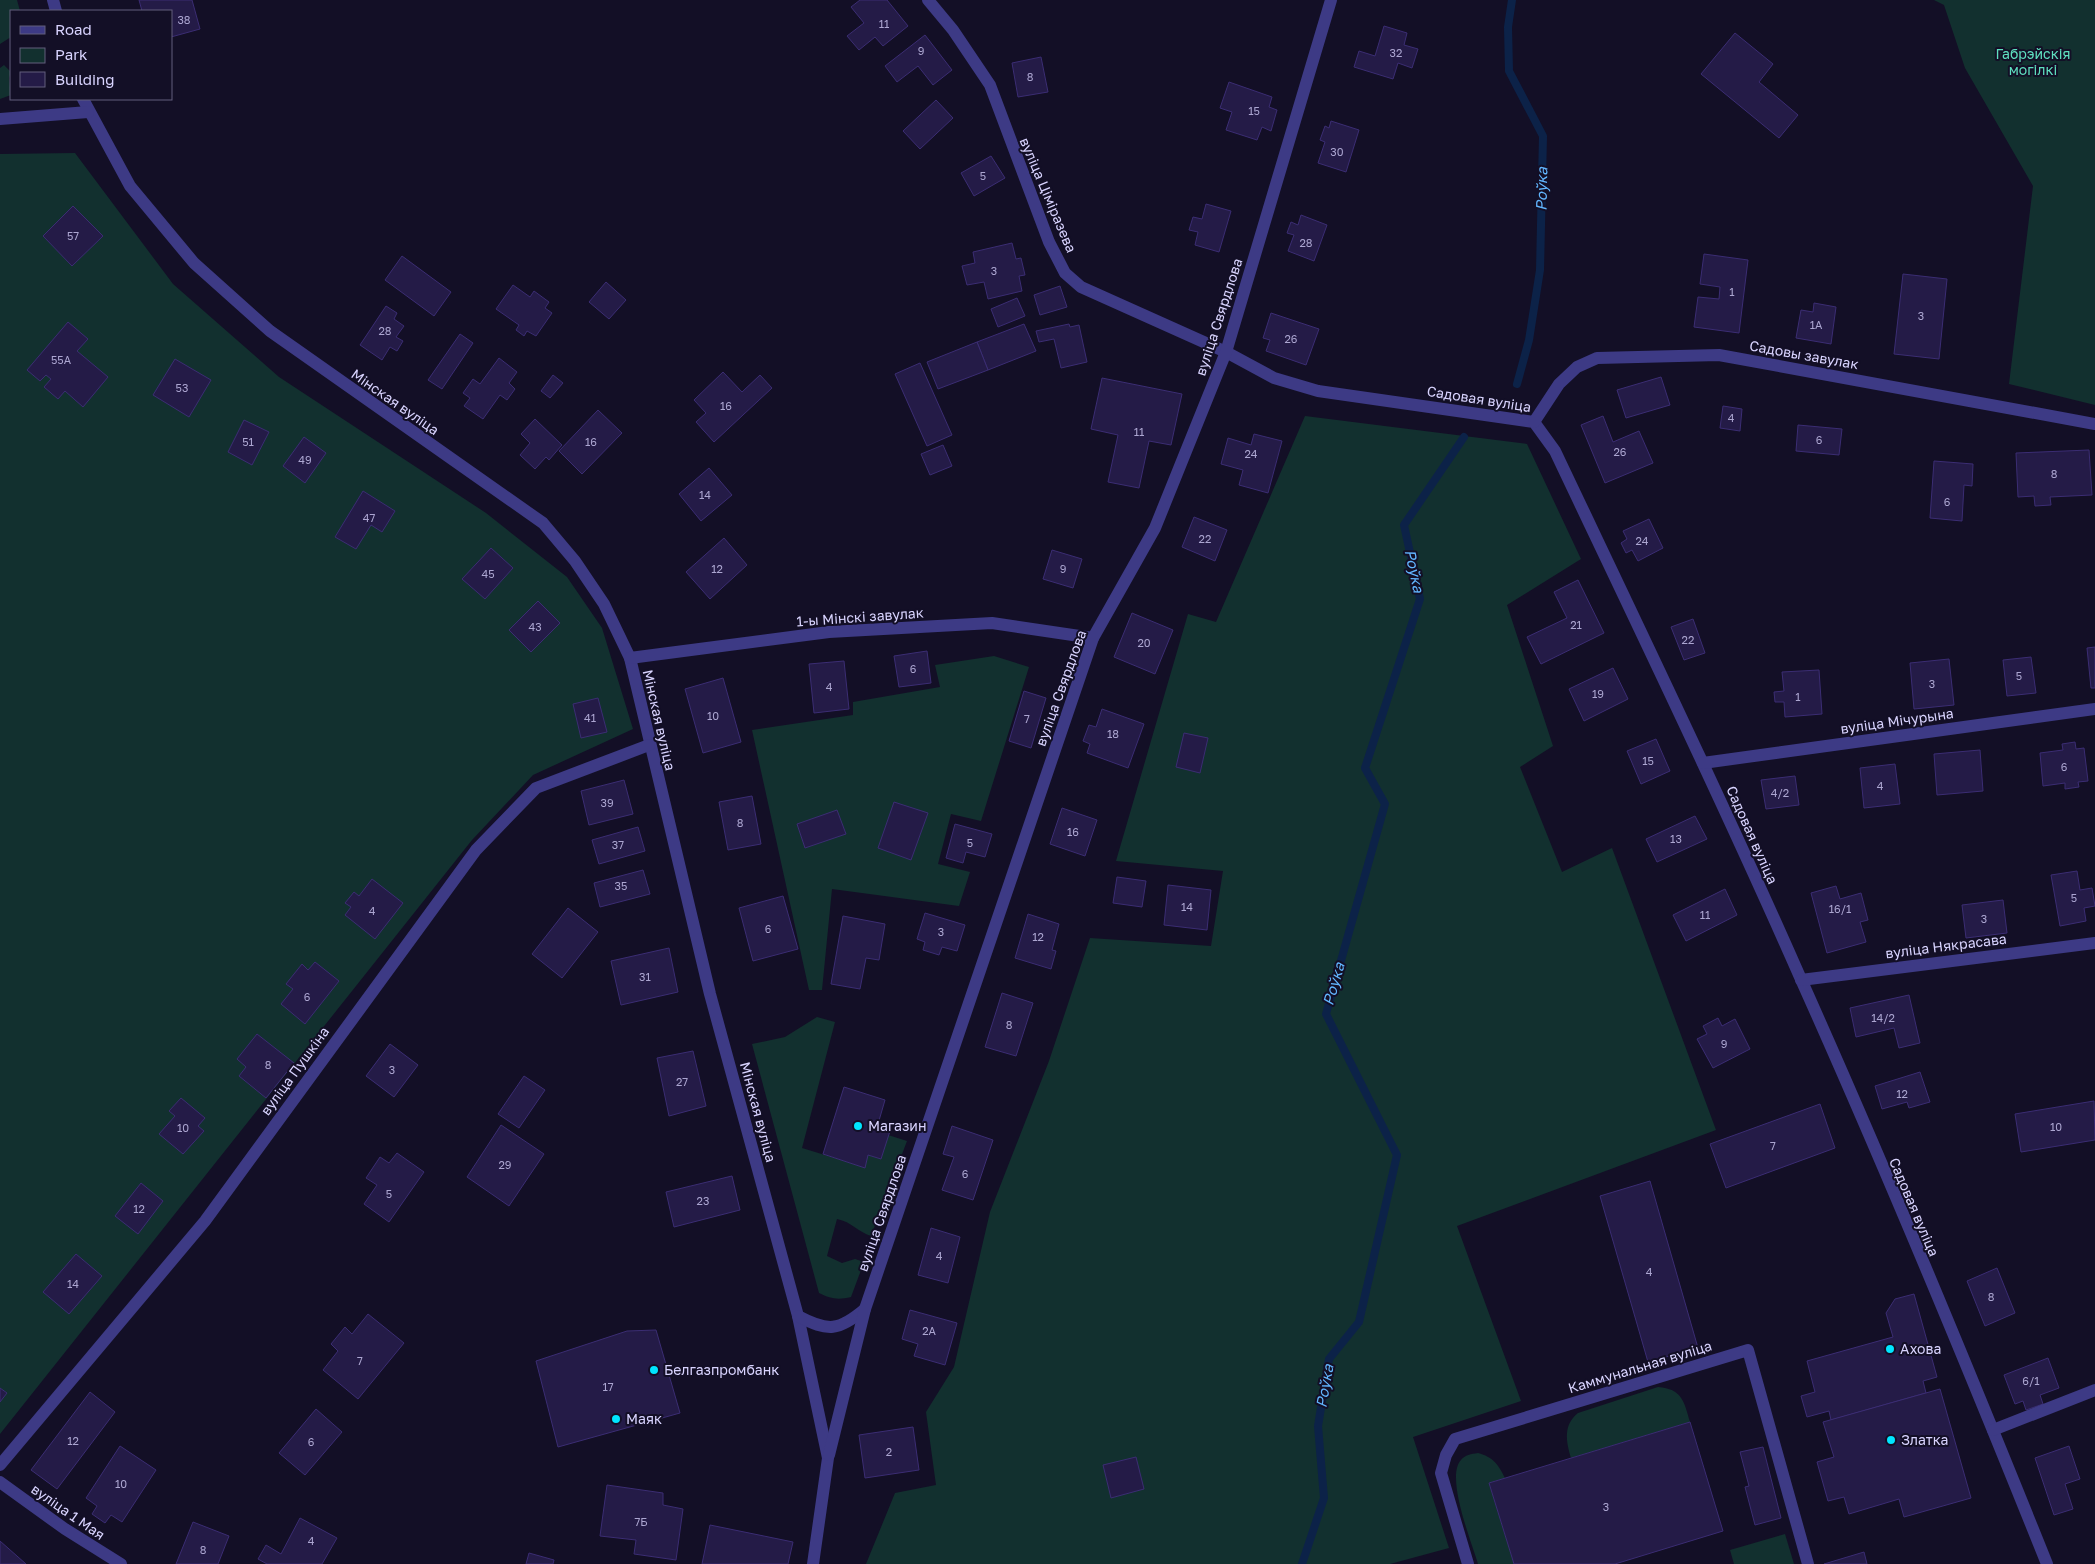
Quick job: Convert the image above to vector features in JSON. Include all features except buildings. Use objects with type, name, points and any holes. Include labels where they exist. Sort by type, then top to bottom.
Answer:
[{"type":"street","name":"вуліца Ціміразева","points":[[928,0],[953,30],[990,86],[1042,224],[1065,273],[1081,287],[1226,352]]},
{"type":"street","name":"вуліца Свярдлова","points":[[828,1458],[865,1309],[1093,638],[1155,528],[1226,352],[1331,0]]},
{"type":"street","name":"Мінская вуліца","points":[[83,100],[88,112],[130,186],[194,263],[263,325],[387,416],[543,523],[575,561],[604,604],[630,658],[649,745],[710,994],[798,1316],[828,1458],[813,1564]]},
{"type":"street","points":[[0,119],[88,112]]},
{"type":"street","name":"Садовая вуліца","points":[[1226,352],[1274,378],[1318,390],[1534,422],[1555,451],[1703,763],[1801,980],[1993,1430],[2047,1564]]},
{"type":"street","name":"Садовы завулак","points":[[1534,422],[1559,384],[1577,367],[1597,358],[1719,355],[2095,424]]},
{"type":"street","name":"1-ы Мінскі завулак","points":[[630,658],[829,632],[992,623],[1093,638]]},
{"type":"street","name":"вуліца Мічурына","points":[[1703,763],[2095,709]]},
{"type":"street","name":"вуліца Пушкіна","points":[[0,1465],[205,1221],[476,850],[536,788],[649,745]]},
{"type":"street","name":"вуліца Някрасава","points":[[1801,980],[2095,943]]},
{"type":"street","points":[[798,1316],[814,1325],[830,1329],[849,1322],[865,1309]]},
{"type":"street","name":"Каммунальная вуліца","points":[[1468,1564],[1441,1473],[1446,1454],[1455,1439],[1748,1350],[1808,1564]]},
{"type":"street","points":[[1993,1430],[2095,1390]]},
{"type":"street","name":"вуліца 1 Мая","points":[[0,1482],[65,1529],[121,1564]]},
{"type":"green space","points":[[0,0],[17,0],[20,10],[10,10],[10,38],[0,44]]},
{"type":"green space","name":"Габрэйскія могілкі","points":[[1934,0],[2095,0],[2095,405],[2009,384],[2033,186],[1965,68],[1944,5]]},
{"type":"green space","points":[[4,65],[10,71],[10,95],[0,99],[0,68]]},
{"type":"green space","points":[[75,153],[173,284],[279,377],[486,513],[567,577],[602,628],[633,729],[533,775],[472,840],[0,1434],[0,154]]},
{"type":"green space","points":[[1305,416],[1527,444],[1581,559],[1507,605],[1553,746],[1520,767],[1562,872],[1612,848],[1716,1130],[1457,1226],[1521,1401],[1413,1437],[1449,1548],[1390,1564],[866,1564],[895,1493],[936,1485],[926,1412],[954,1367],[990,1212],[1049,1061],[1090,938],[1211,946],[1223,871],[1116,861],[1188,614],[1216,622]]},
{"type":"green space","points":[[994,656],[1029,667],[981,821],[951,814],[938,864],[970,872],[959,906],[832,889],[822,990],[809,990],[752,730],[853,715],[853,702],[940,687],[935,665]]},
{"type":"green space","points":[[817,1017],[835,1022],[802,1148],[864,1167],[868,1155],[881,1159],[888,1135],[907,1141],[871,1236],[847,1222],[837,1219],[827,1256],[842,1263],[855,1259],[864,1262],[851,1297],[842,1298],[831,1298],[819,1293],[752,1044],[785,1037]]},
{"type":"green space","points":[[1658,1387],[1672,1390],[1681,1397],[1690,1422],[1571,1458],[1567,1434],[1570,1423],[1578,1413]]},
{"type":"green space","points":[[1478,1453],[1495,1462],[1505,1478],[1489,1483],[1514,1564],[1478,1564],[1461,1510],[1456,1480],[1457,1468],[1461,1460],[1471,1454]]},
{"type":"green space","points":[[1785,1534],[1794,1564],[1734,1564],[1730,1550]]},
{"type":"waterway","name":"Роўка","points":[[1512,0],[1508,27],[1509,71],[1543,136],[1540,270],[1529,340],[1517,384]]},
{"type":"waterway","name":"Роўка","points":[[1302,1564],[1324,1498],[1318,1426],[1329,1359],[1359,1322],[1397,1155],[1326,1014],[1385,804],[1365,768],[1420,599],[1404,525],[1464,437]]},
{"type":"place","name":"Магазин","points":[[858,1126]]},
{"type":"place","name":"Ахова","points":[[1890,1349]]},
{"type":"place","name":"Белгазпромбанк","points":[[654,1370]]},
{"type":"place","name":"Маяк","points":[[616,1419]]},
{"type":"place","name":"Златка","points":[[1891,1440]]}]
